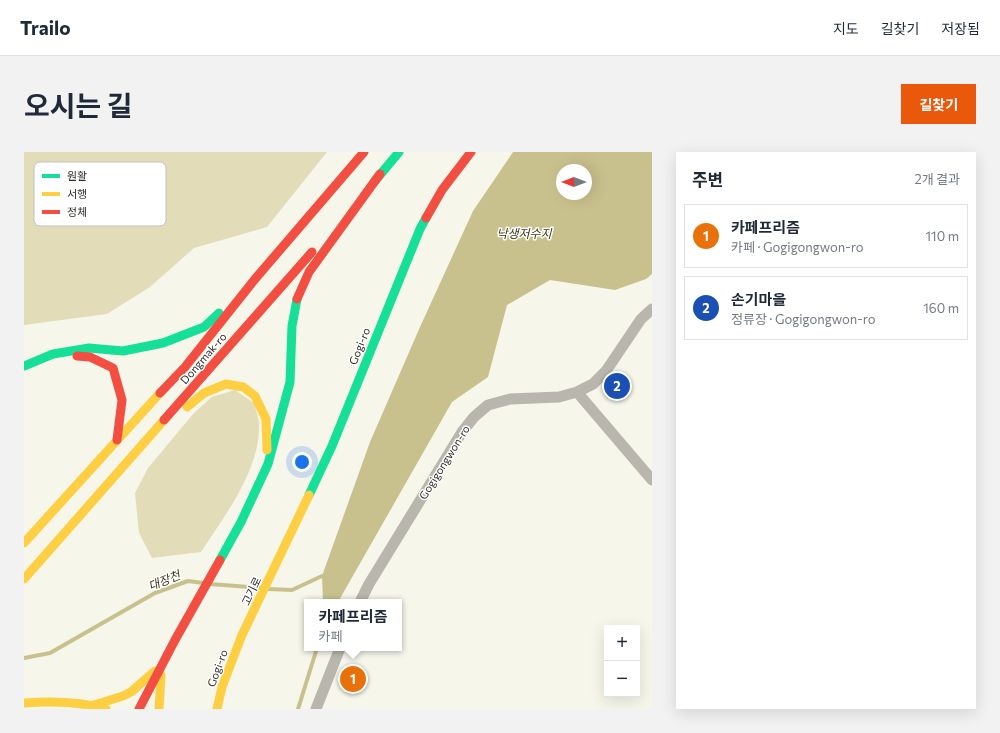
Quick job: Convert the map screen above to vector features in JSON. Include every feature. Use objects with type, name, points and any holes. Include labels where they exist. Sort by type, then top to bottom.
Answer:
[{"type":"main road","name":"Dongmak-ro","points":[[24,543],[84,475],[185,367],[255,279],[364,152]]},
{"type":"main road","name":"Dongmak-ro","points":[[24,579],[148,440],[399,152]]},
{"type":"main road","name":"Gogi-ro","points":[[280,556],[332,446],[420,229],[442,190],[471,152]]},
{"type":"main road","points":[[139,709],[175,640],[241,522],[268,464],[290,382],[292,326],[297,299],[309,272],[380,174]]},
{"type":"main road","points":[[24,366],[53,354],[89,348],[123,350],[163,343],[204,327],[255,279]]},
{"type":"main road","points":[[53,354],[90,357],[113,368],[122,400],[117,440]]},
{"type":"main road","points":[[148,440],[204,392],[226,384],[243,387],[255,396],[266,419],[268,464]]},
{"type":"main road","name":"고기로","points":[[242,636],[280,556]]},
{"type":"main road","name":"Gogi-ro","points":[[217,709],[222,687],[242,636]]},
{"type":"main road","points":[[94,705],[131,692],[162,665]]},
{"type":"main road","points":[[159,709],[159,689],[162,665]]},
{"type":"main road","points":[[24,703],[40,702],[94,705],[106,709]]},
{"type":"street","name":"Gogigongwon-ro","points":[[362,599],[462,432],[474,417],[488,405],[510,399],[559,397],[577,392],[593,384],[606,371],[642,318],[652,309]]},
{"type":"street","points":[[577,392],[652,480]]},
{"type":"street","points":[[316,709],[339,651]]},
{"type":"shaded area","points":[[24,152],[327,152],[267,227],[194,248],[150,287],[107,314],[24,325]]},
{"type":"shaded area","points":[[235,390],[254,403],[258,417],[258,441],[248,475],[230,508],[201,552],[152,558],[139,533],[135,493],[148,468],[194,413],[212,397]]},
{"type":"water","name":"낙생저수지","points":[[513,152],[652,152],[652,274],[646,279],[615,290],[550,280],[507,305],[488,377],[452,402],[340,599],[323,599],[322,576],[370,442],[473,211]]},
{"type":"waterway","name":"대장천","points":[[268,589],[292,590],[322,576]]},
{"type":"waterway","name":"대장천","points":[[24,658],[50,653],[155,593],[188,581],[203,583]]},
{"type":"waterway","name":"대장천","points":[[210,584],[261,588]]},
{"type":"waterway","points":[[298,709],[316,651]]},
{"type":"traffic: fast","points":[[374,182],[399,152]]},
{"type":"traffic: fast","points":[[309,495],[332,446],[420,229],[426,218]]},
{"type":"traffic: fast","points":[[220,560],[241,522],[268,464],[290,382],[292,326],[297,299]]},
{"type":"traffic: fast","points":[[24,366],[53,354],[89,348],[123,351],[163,343],[204,327],[219,313]]},
{"type":"traffic: slow","points":[[187,407],[204,393],[226,384],[243,387],[255,396],[266,419],[267,450]]},
{"type":"traffic: slow","points":[[24,543],[160,393]]},
{"type":"traffic: slow","points":[[24,579],[164,420]]},
{"type":"traffic: slow","points":[[217,709],[222,687],[242,635],[309,495]]},
{"type":"traffic: slow","points":[[94,705],[131,692],[155,671]]},
{"type":"traffic: slow","points":[[159,709],[161,675]]},
{"type":"traffic: slow","points":[[24,703],[65,702],[86,704],[106,709]]},
{"type":"traffic: jam","points":[[160,393],[185,367],[255,279],[364,152]]},
{"type":"traffic: jam","points":[[426,218],[442,190],[471,152]]},
{"type":"traffic: jam","points":[[297,299],[309,272],[380,174]]},
{"type":"traffic: jam","points":[[164,420],[312,252]]},
{"type":"traffic: jam","points":[[77,356],[90,357],[113,368],[122,400],[117,440]]},
{"type":"traffic: jam","points":[[139,709],[175,640],[220,560]]},
{"type":"place","name":"손기마을","points":[[617,386]]},
{"type":"place","name":"카페프리즘","points":[[353,679]]}]
